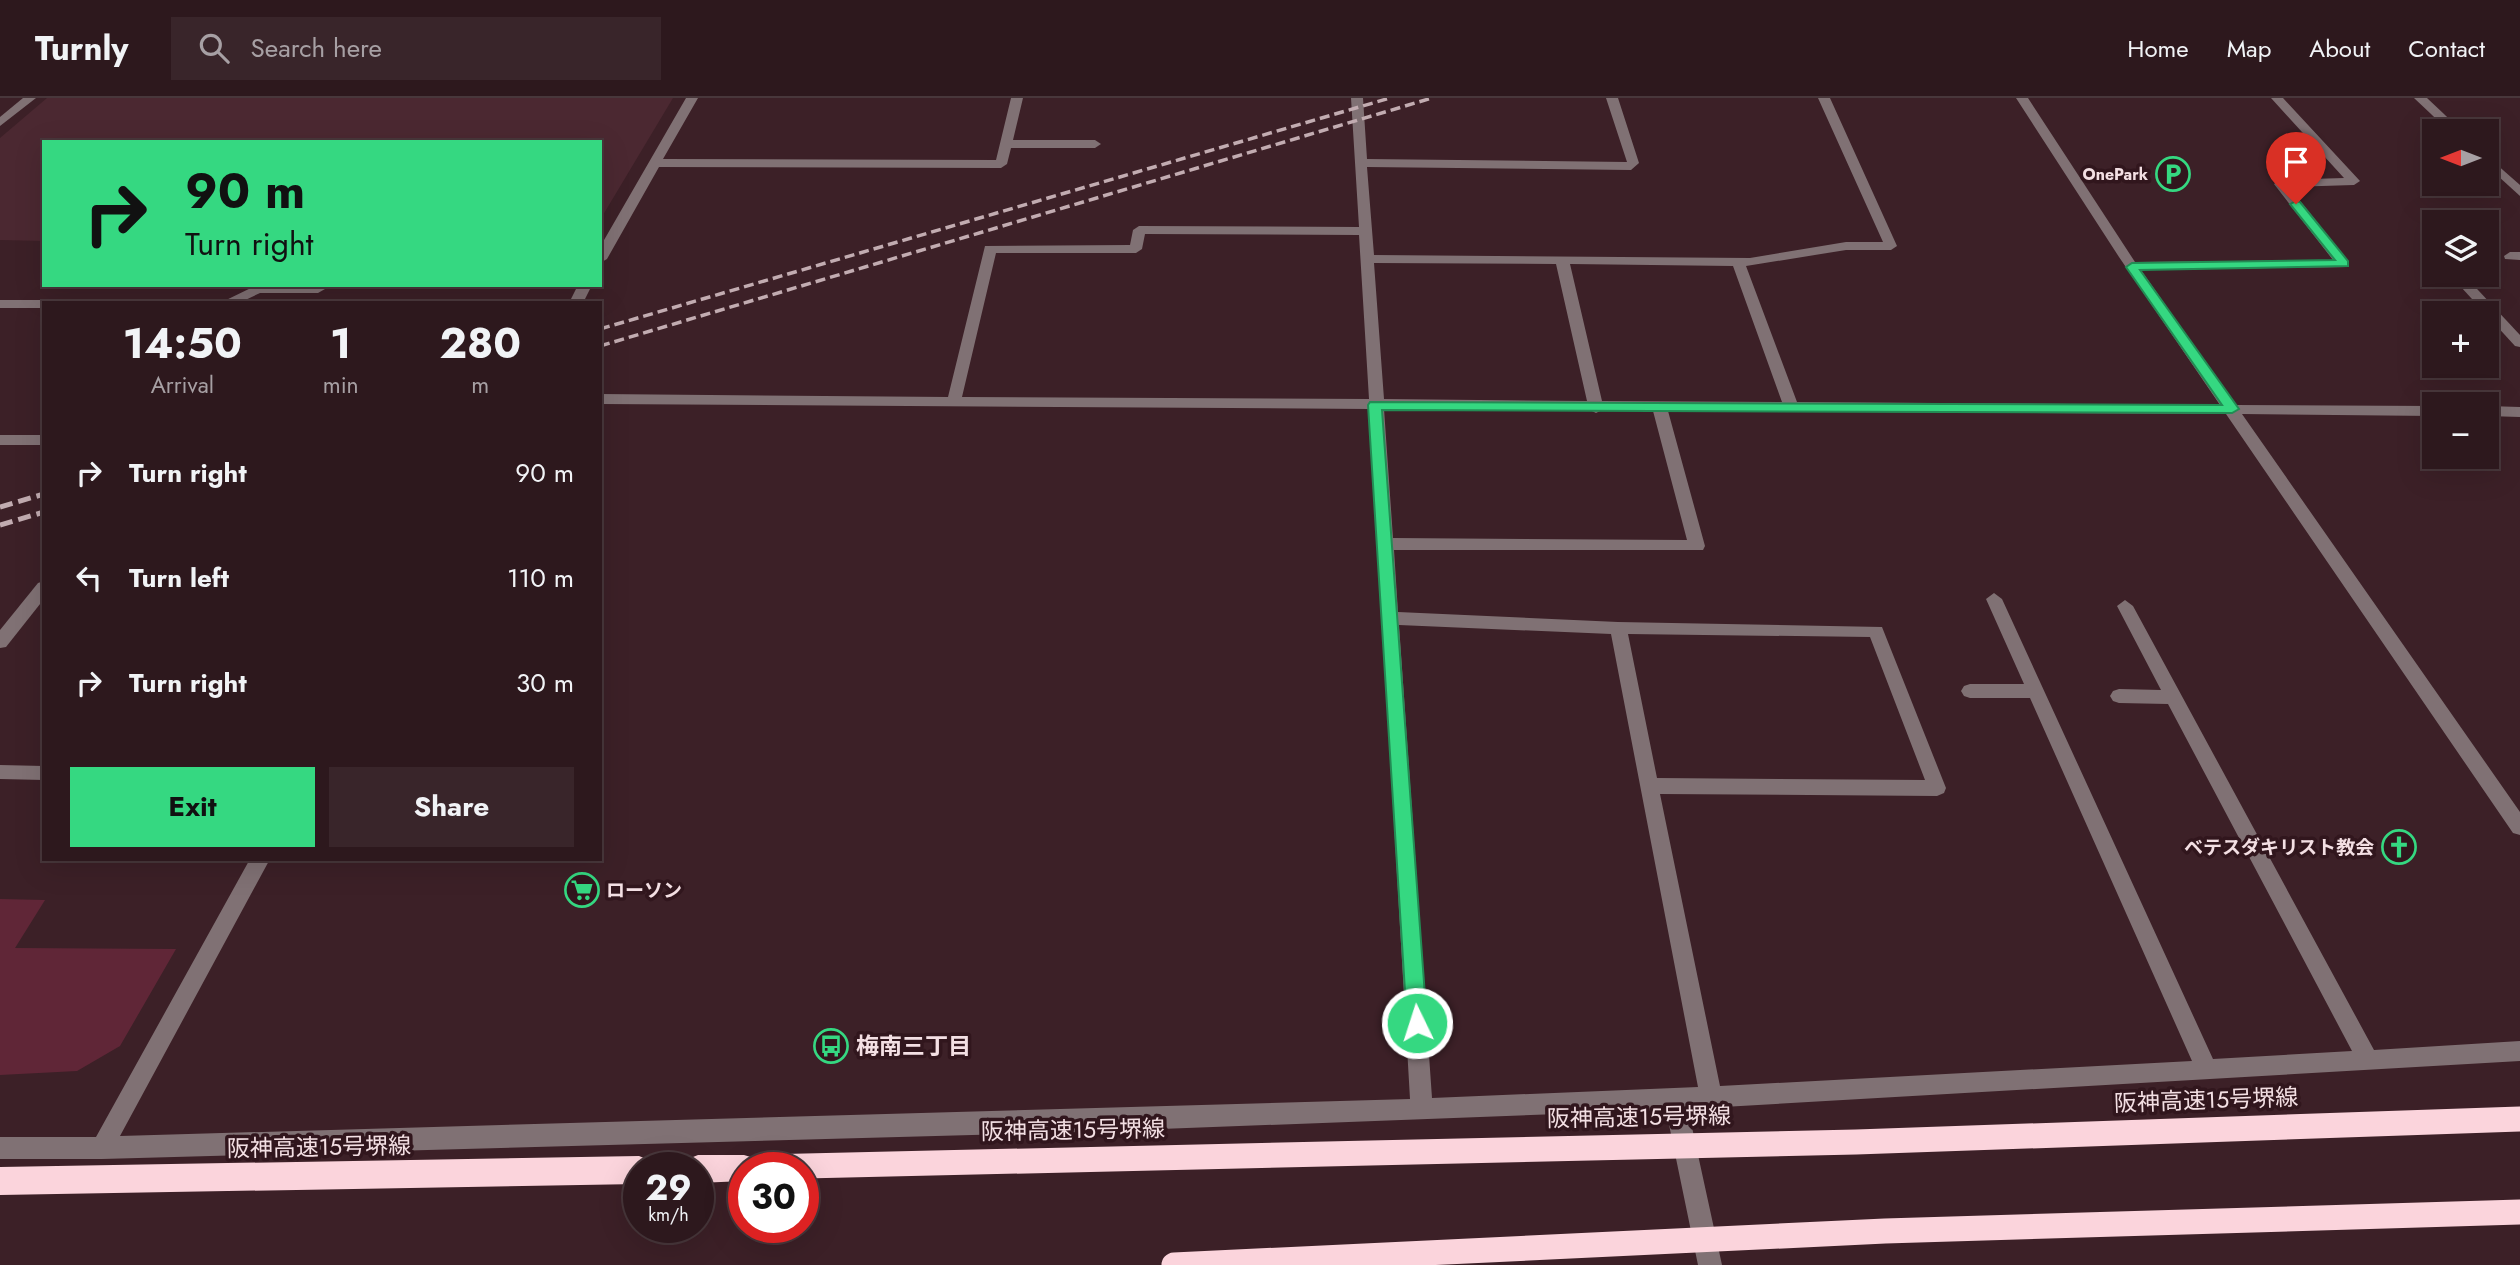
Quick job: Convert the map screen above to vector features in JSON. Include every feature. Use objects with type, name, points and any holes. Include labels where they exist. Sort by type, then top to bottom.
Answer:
[{"type":"highway","name":"阪神高速15号堺線","points":[[819,1166],[1856,1142],[2520,1119]]},
{"type":"highway","name":"阪神高速15号堺線","points":[[0,1181],[623,1170]]},
{"type":"highway","points":[[1174,1265],[1885,1231],[2520,1212]]},
{"type":"street","points":[[0,122],[30,98]]},
{"type":"street","points":[[602,256],[692,98]]},
{"type":"street","points":[[655,163],[1001,164],[1017,98]]},
{"type":"street","points":[[1357,98],[1422,1109]]},
{"type":"street","points":[[1361,163],[1628,166],[1633,163],[1612,98]]},
{"type":"street","points":[[1368,259],[1738,262],[1846,246],[1891,246],[1824,98]]},
{"type":"street","points":[[2022,98],[2132,267],[2520,827]]},
{"type":"street","points":[[2132,267],[2343,264],[2280,184],[2354,181],[2277,98]]},
{"type":"street","points":[[2420,98],[2443,119]]},
{"type":"street","points":[[1006,144],[1095,144]]},
{"type":"street","points":[[2499,172],[2520,192]]},
{"type":"street","points":[[2505,178],[2520,178]]},
{"type":"street","points":[[954,402],[990,249],[1136,249],[1139,230],[1366,231]]},
{"type":"street","points":[[1562,260],[1596,408]]},
{"type":"street","points":[[1738,262],[1791,407]]},
{"type":"street","points":[[2468,287],[2520,343]]},
{"type":"street","points":[[231,301],[258,289],[318,289]]},
{"type":"street","points":[[0,304],[42,304]]},
{"type":"street","points":[[602,400],[2422,411]]},
{"type":"street","points":[[1384,544],[1697,546],[1660,408]]},
{"type":"street","points":[[2499,411],[2520,412]]},
{"type":"street","points":[[0,440],[42,440]]},
{"type":"street","points":[[0,642],[42,590]]},
{"type":"street","points":[[1994,599],[2206,1068]]},
{"type":"street","points":[[2125,606],[2368,1060]]},
{"type":"street","points":[[1389,618],[1618,628],[1876,631],[1937,788],[1648,786]]},
{"type":"street","points":[[1618,628],[1711,1097]]},
{"type":"street","points":[[1970,691],[2035,691]]},
{"type":"street","points":[[2119,696],[2174,697]]},
{"type":"street","points":[[0,772],[42,773]]},
{"type":"street","points":[[102,1149],[259,861]]},
{"type":"street","points":[[0,1149],[102,1149],[1422,1109],[1675,1099],[2520,1051]]},
{"type":"street","points":[[1675,1099],[1710,1265]]},
{"type":"shaded area","points":[[47,98],[673,98],[602,217],[602,140],[42,140],[42,241],[0,240],[0,138]]},
{"type":"shaded area","points":[[0,899],[45,900],[15,948],[176,949],[120,1046],[77,1071],[0,1075]]},
{"type":"railway","points":[[602,328],[1390,98]]},
{"type":"railway","points":[[602,345],[1432,98]]},
{"type":"railway","points":[[0,507],[42,495]]},
{"type":"railway","points":[[0,525],[42,513]]},
{"type":"place","name":"OnePark","points":[[2173,174]]},
{"type":"place","name":"ベテスダキリスト教会","points":[[2399,847]]},
{"type":"place","name":"ローソン","points":[[582,890]]},
{"type":"place","name":"梅南三丁目","points":[[831,1046]]},
{"type":"route","points":[[1417,1023],[1375,405],[2232,409],[2132,267],[2343,264],[2296,204]]}]
